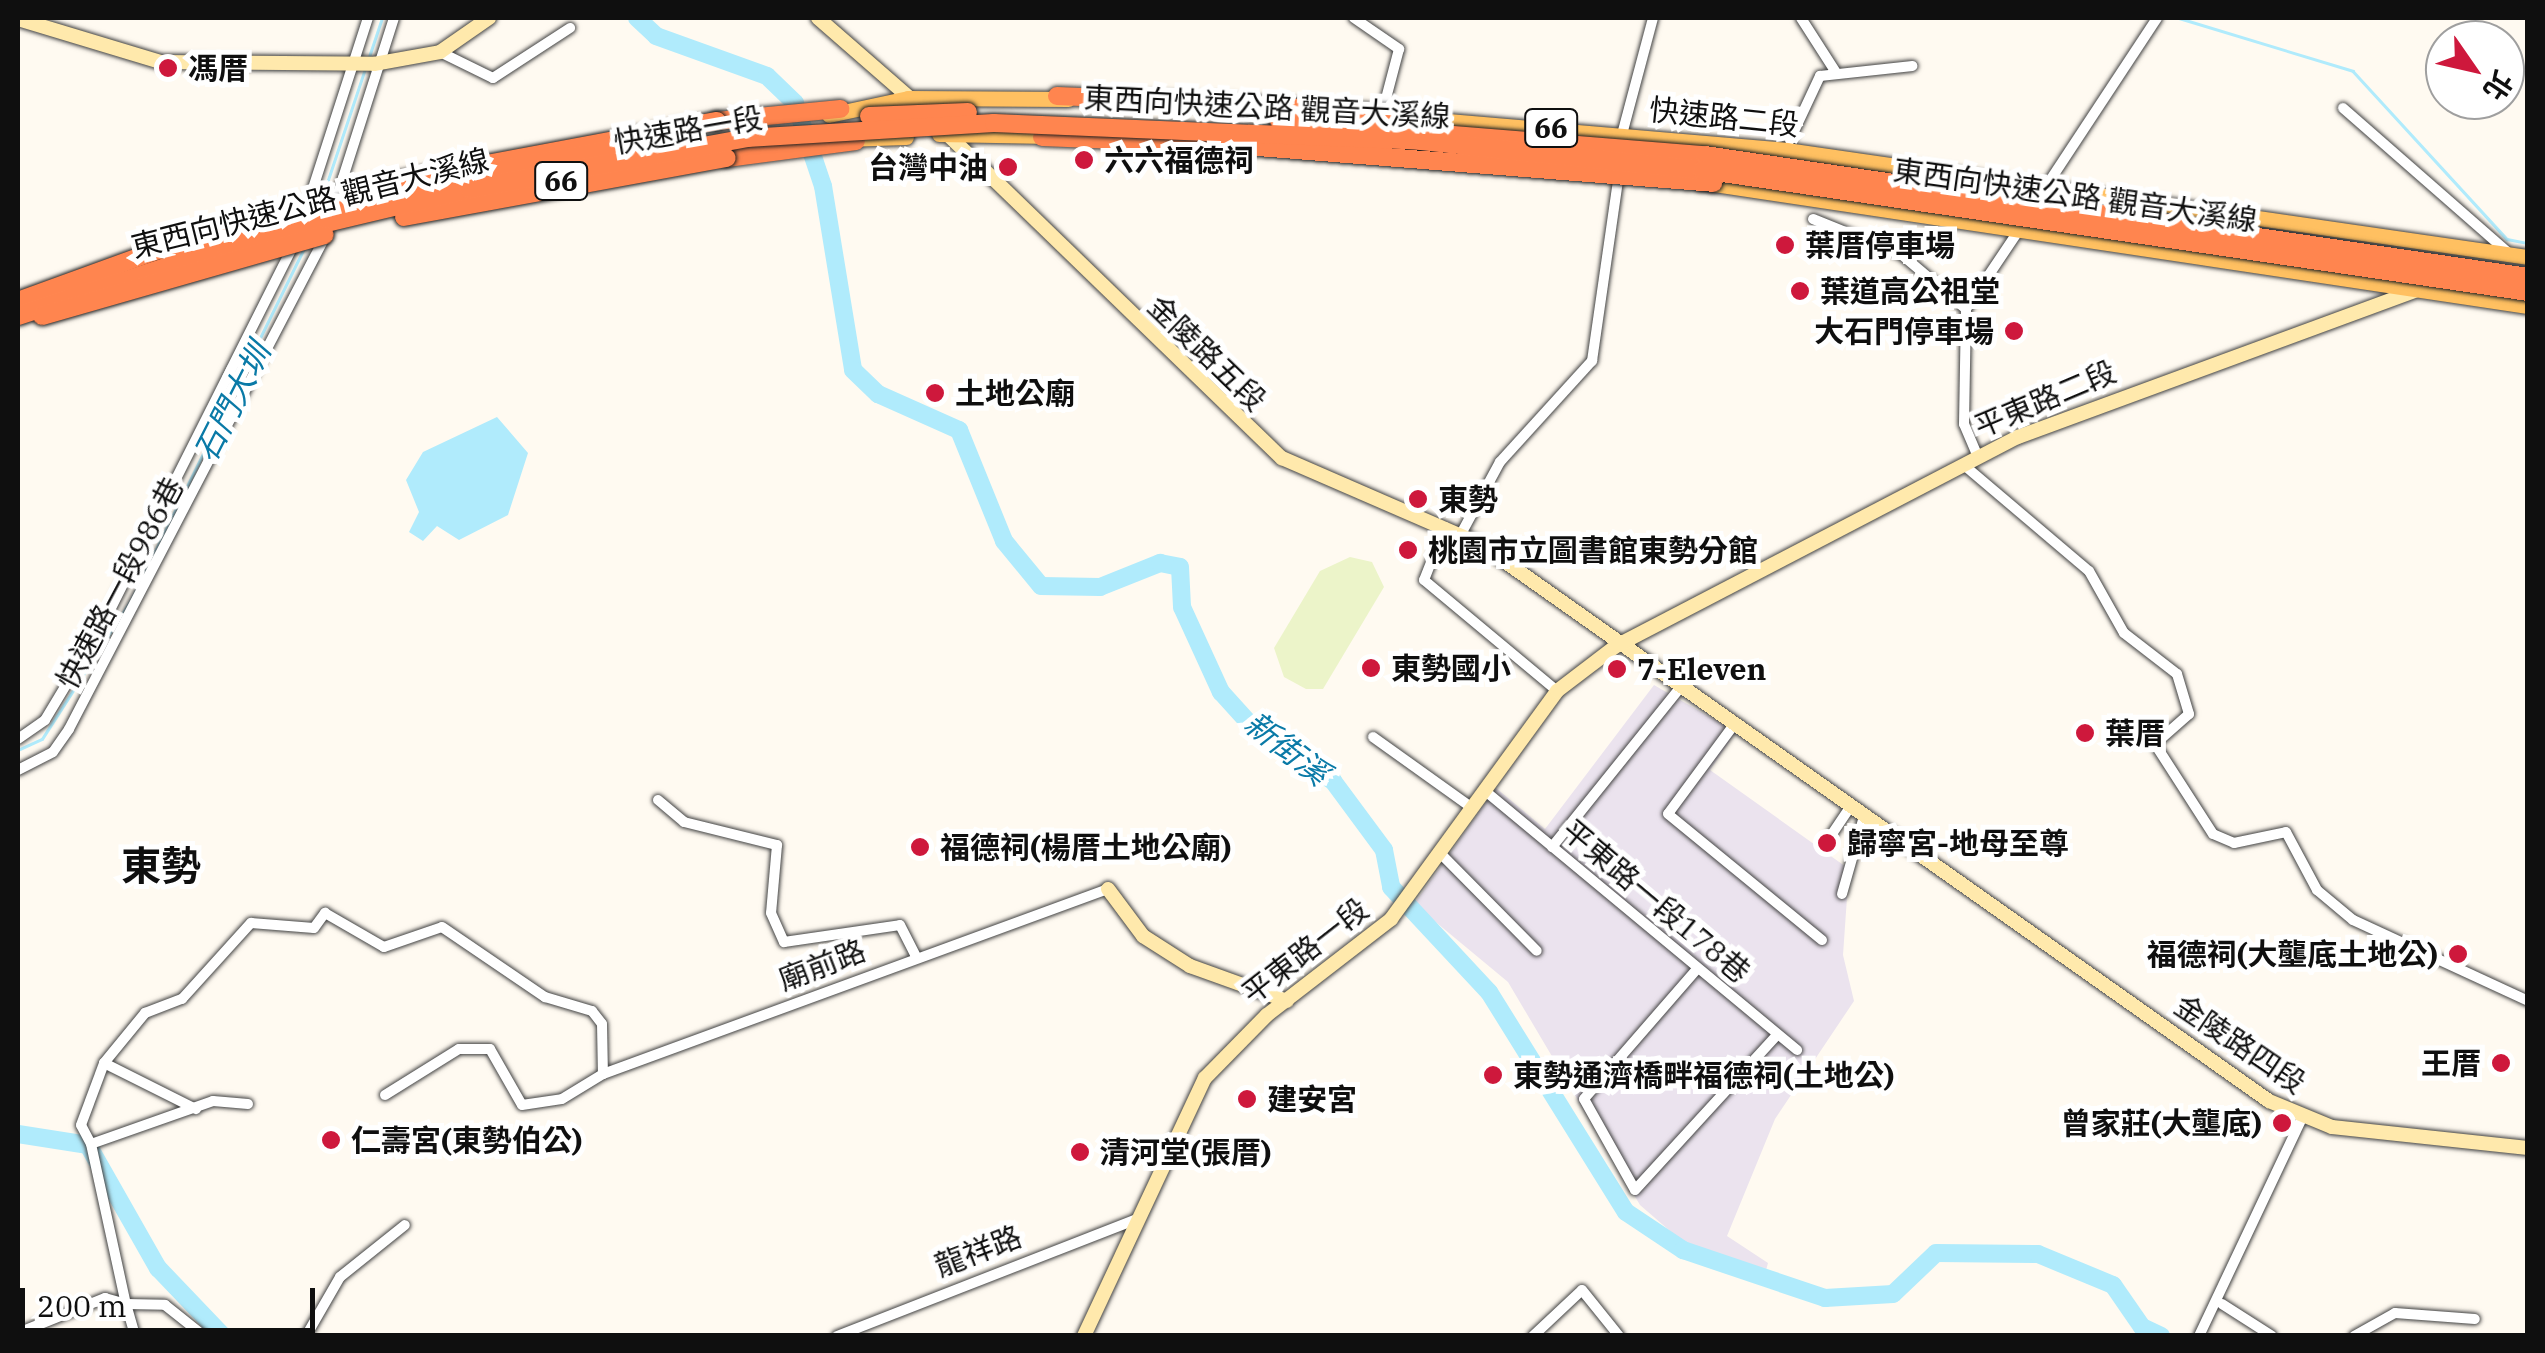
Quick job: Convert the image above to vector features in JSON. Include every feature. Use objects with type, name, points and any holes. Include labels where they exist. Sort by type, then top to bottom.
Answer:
[{"type":"highway","points":[[1057,96],[1222,102],[1755,152],[1871,186]]},
{"type":"highway","points":[[18,298],[174,236],[440,167],[717,121],[832,111]]},
{"type":"highway","name":"東西向快速公路 觀音大溪線","points":[[18,298],[158,250],[434,182],[585,151],[902,112],[1387,125],[1871,186],[2528,277]]},
{"type":"highway","name":"東西向快速公路 觀音大溪線","points":[[18,319],[226,247],[469,189],[747,138],[871,126],[1154,125],[1420,141],[1871,186],[2528,292]]},
{"type":"highway","points":[[1042,137],[1220,144],[1871,186]]},
{"type":"highway","points":[[18,319],[368,225],[726,158],[843,141]]},
{"type":"main road","name":"快速路二段","points":[[908,98],[1057,96],[1621,134],[2521,255]]},
{"type":"main road","name":"66","points":[[832,111],[908,98]]},
{"type":"main road","name":"快速路一段","points":[[336,196],[543,149],[790,116]]},
{"type":"main road","name":"66","points":[[843,141],[947,134],[1450,150],[1618,169],[2528,306]]},
{"type":"main road","name":"快速路一段","points":[[325,230],[801,145]]},
{"type":"main road","name":"66","points":[[18,298],[162,244],[336,196]]},
{"type":"main road","name":"66","points":[[18,319],[325,230]]},
{"type":"street","name":"快速路一段986巷","points":[[18,739],[45,720],[105,620],[298,237],[368,18]]},
{"type":"street","name":"快速路一段986巷","points":[[18,770],[53,752],[69,729],[325,230],[394,18]]},
{"type":"street","points":[[18,19],[160,62],[381,64],[440,52],[488,18]]},
{"type":"street","name":"金陵路五段","points":[[818,18],[947,134],[1272,450],[1461,534],[1616,646]]},
{"type":"street","points":[[1354,18],[1400,49],[1384,106]]},
{"type":"street","points":[[1461,534],[1500,462],[1592,361],[1621,134],[1653,18]]},
{"type":"street","points":[[1801,18],[1823,39],[1835,71]]},
{"type":"street","points":[[1978,457],[1964,434],[1966,309],[2157,18]]},
{"type":"street","points":[[440,52],[493,78],[570,28]]},
{"type":"street","points":[[1790,140],[1808,91],[1835,71],[1912,66]]},
{"type":"street","points":[[2343,108],[2521,255]]},
{"type":"street","points":[[1813,219],[1902,255],[1966,309]]},
{"type":"street","name":"平東路二段","points":[[1616,646],[1978,457],[2169,376],[2521,255]]},
{"type":"street","points":[[1964,466],[2089,570],[2124,632],[2177,674],[2190,714],[2155,744],[2213,834],[2234,843],[2286,832],[2317,890],[2353,920],[2528,1000]]},
{"type":"street","points":[[1445,527],[1424,580],[1557,691]]},
{"type":"street","name":"金陵路四段","points":[[1616,646],[2302,1118],[2528,1148]]},
{"type":"street","name":"平東路一段","points":[[1084,1336],[1205,1078],[1287,1001],[1391,919],[1418,888],[1557,691],[1616,646]]},
{"type":"street","points":[[1552,847],[1679,688]]},
{"type":"street","points":[[1734,726],[1668,814],[1822,940]]},
{"type":"street","points":[[1372,737],[1472,808]]},
{"type":"street","name":"平東路一段178巷","points":[[1484,790],[1797,1050]]},
{"type":"street","points":[[658,800],[684,822],[777,846],[771,913],[784,942],[900,924],[917,958]]},
{"type":"street","points":[[1830,837],[1851,806]]},
{"type":"street","points":[[1842,894],[1864,816]]},
{"type":"street","points":[[1441,854],[1537,951]]},
{"type":"street","name":"廟前路","points":[[385,1094],[459,1050],[490,1049],[522,1105],[562,1099],[603,1074],[1108,889],[1143,936],[1174,956],[1287,1001]]},
{"type":"street","points":[[135,1336],[83,1112],[104,1063],[128,1029],[182,999],[251,923],[314,928],[325,913],[384,947],[442,927],[545,997],[592,1011],[602,1024],[603,1074]]},
{"type":"street","points":[[1697,969],[1584,1099],[1622,1178],[1635,1190],[1648,1186],[1777,1035]]},
{"type":"street","points":[[104,1063],[197,1110]]},
{"type":"street","points":[[91,1148],[214,1101],[248,1104]]},
{"type":"street","points":[[2200,1336],[2222,1304],[2302,1118]]},
{"type":"street","name":"龍祥路","points":[[837,1336],[1138,1218]]},
{"type":"street","points":[[306,1336],[340,1277],[406,1225]]},
{"type":"street","points":[[1533,1336],[1582,1290],[1619,1336]]},
{"type":"street","points":[[18,1333],[104,1298],[126,1304],[165,1305],[204,1336]]},
{"type":"street","points":[[2222,1304],[2272,1336]]},
{"type":"street","points":[[2354,1336],[2395,1313],[2475,1319]]},
{"type":"shaded area","points":[[1654,685],[1736,732],[1710,770],[1849,869],[1843,955],[1854,1001],[1775,1119],[1727,1236],[1768,1263],[1765,1274],[1692,1250],[1640,1205],[1508,982],[1414,904],[1496,788],[1545,829]]},
{"type":"green space","points":[[1350,557],[1372,562],[1384,587],[1323,689],[1306,689],[1284,677],[1274,648],[1320,571]]},
{"type":"water","points":[[497,417],[528,453],[508,515],[459,540],[437,526],[423,541],[409,532],[419,512],[406,480],[423,452]]},
{"type":"waterway","name":"石門大圳","points":[[369,57],[382,18]]},
{"type":"waterway","name":"新街溪","points":[[637,18],[656,36],[767,76],[795,103],[823,186],[853,370],[878,394],[959,430],[1004,541],[1041,586],[1100,587],[1160,563],[1180,567],[1182,607],[1221,692],[1259,734],[1333,781],[1384,850],[1391,887],[1489,992],[1626,1212],[1683,1250],[1825,1298],[1893,1294],[1936,1253],[2038,1254],[2113,1285],[2142,1327],[2161,1336]]},
{"type":"waterway","points":[[2179,18],[2353,71],[2507,239],[2528,243]]},
{"type":"waterway","name":"石門大圳","points":[[320,204],[365,69]]},
{"type":"waterway","name":"石門大圳","points":[[18,750],[42,739],[131,600],[304,249]]},
{"type":"waterway","points":[[18,1134],[88,1145],[158,1268],[223,1336]]},
{"type":"place","name":"馮厝","points":[[168,68]]},
{"type":"place","name":"六六福德祠","points":[[1084,160]]},
{"type":"place","name":"台灣中油","points":[[1008,167]]},
{"type":"place","name":"葉厝停車場","points":[[1785,245]]},
{"type":"place","name":"葉道高公祖堂","points":[[1800,291]]},
{"type":"place","name":"大石門停車場","points":[[2014,331]]},
{"type":"place","name":"土地公廟","points":[[935,393]]},
{"type":"place","name":"東勢","points":[[1418,499]]},
{"type":"place","name":"桃園市立圖書館東勢分館","points":[[1408,550]]},
{"type":"place","name":"東勢國小","points":[[1371,668]]},
{"type":"place","name":"7-Eleven","points":[[1617,669]]},
{"type":"place","name":"葉厝","points":[[2085,733]]},
{"type":"place","name":"歸寧宮-地母至尊","points":[[1827,843]]},
{"type":"place","name":"福德祠(楊厝土地公廟)","points":[[920,847]]},
{"type":"place","name":"福德祠(大壟底土地公)","points":[[2458,954]]},
{"type":"place","name":"王厝","points":[[2501,1063]]},
{"type":"place","name":"東勢通濟橋畔福德祠(土地公)","points":[[1493,1075]]},
{"type":"place","name":"建安宮","points":[[1247,1099]]},
{"type":"place","name":"曾家莊(大壟底)","points":[[2282,1123]]},
{"type":"place","name":"仁壽宮(東勢伯公)","points":[[331,1140]]},
{"type":"place","name":"清河堂(張厝)","points":[[1080,1152]]},
{"type":"district","name":"東勢","points":[[161,865]]}]
